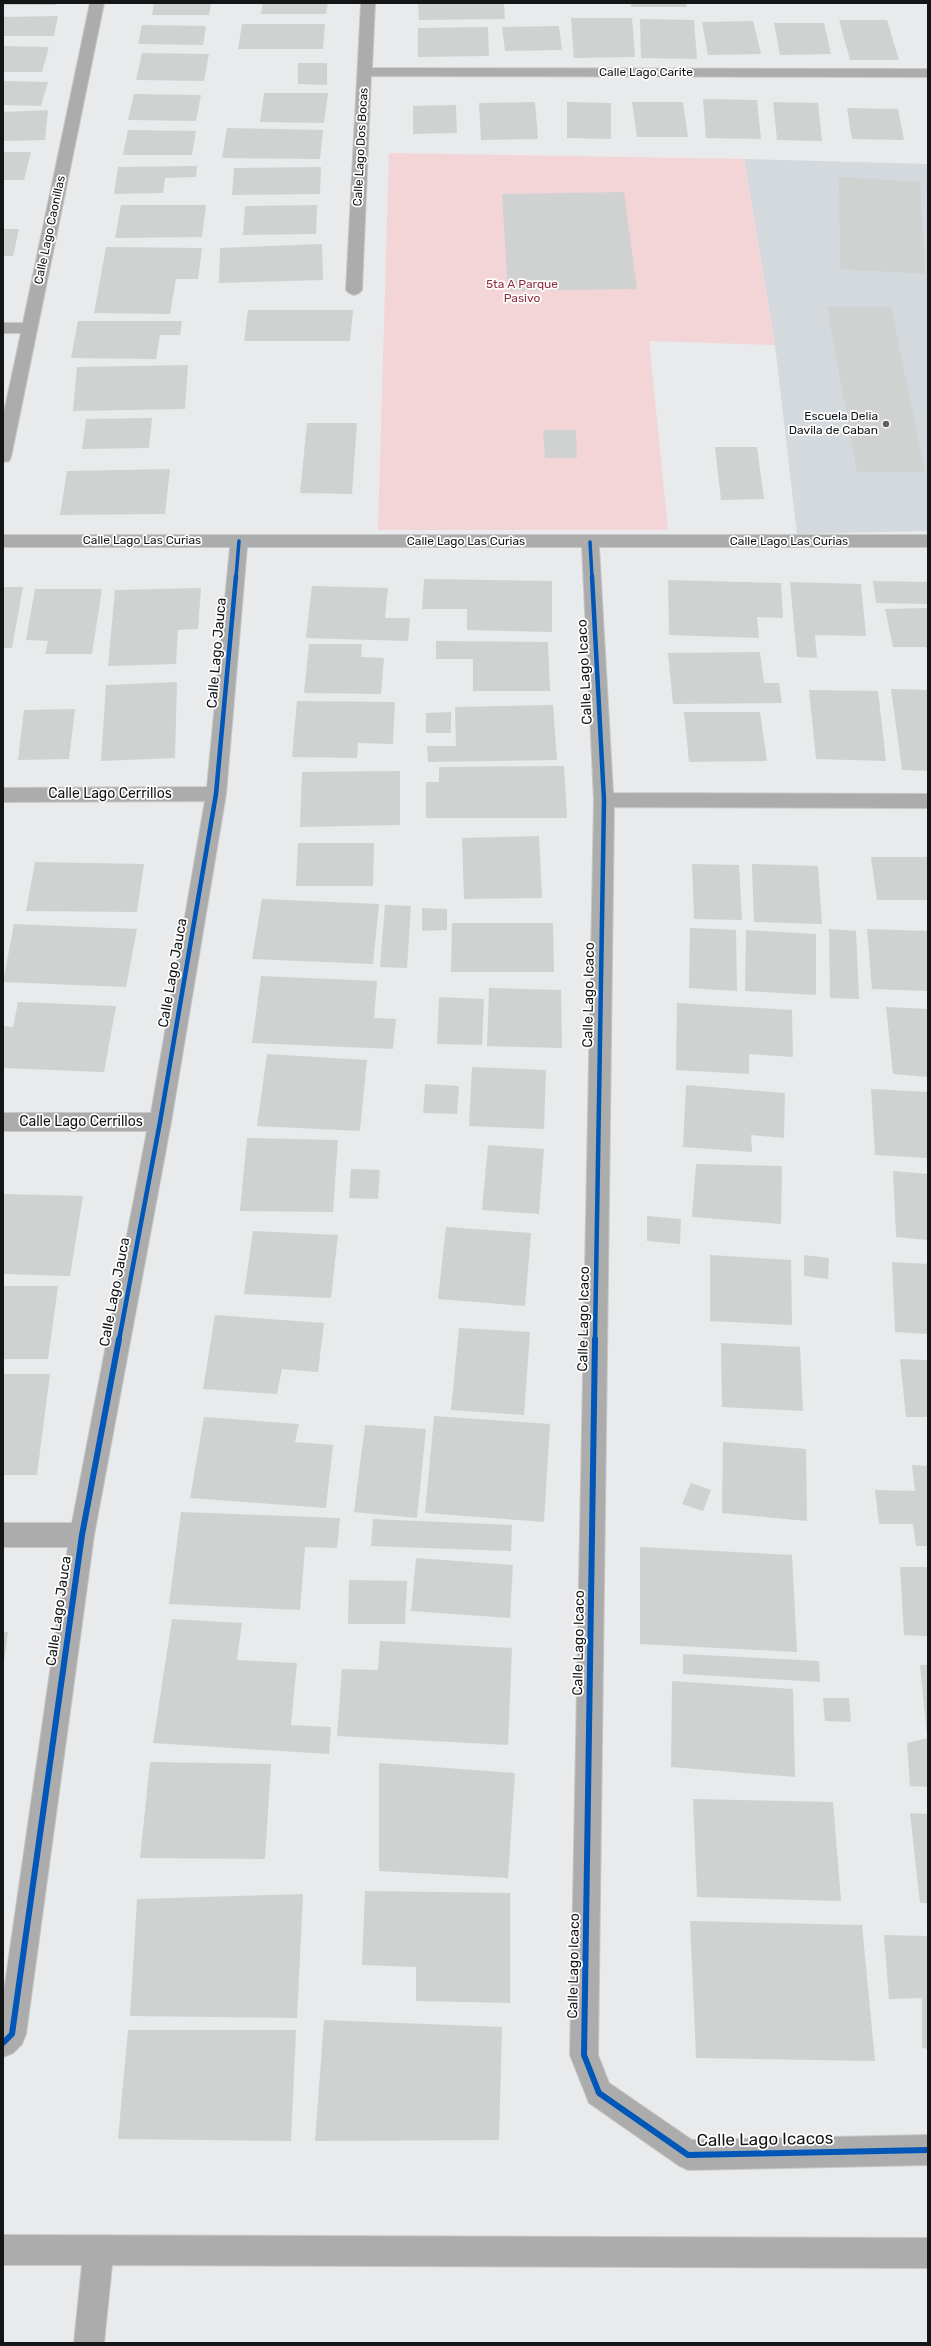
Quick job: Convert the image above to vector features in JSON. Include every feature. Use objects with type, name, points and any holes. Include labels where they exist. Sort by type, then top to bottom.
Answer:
[{"type":"street","name":"Calle Lago Caonillas","points":[[3,458],[97,3]]},
{"type":"street","name":"Calle Lago Dos Bocas","points":[[354,290],[368,3]]},
{"type":"street","name":"Calle Lago Carite","points":[[364,72],[928,73]]},
{"type":"street","points":[[3,328],[30,328]]},
{"type":"street","name":"Calle Lago Las Curias","points":[[3,541],[928,541]]},
{"type":"street","name":"Calle Lago Jauca","points":[[3,2043],[12,2034],[82,1535],[160,1122],[216,794],[239,541]]},
{"type":"street","name":"Calle Lago Icaco","points":[[590,542],[604,800],[584,2055],[598,2093]]},
{"type":"street","name":"Calle Lago Cerrillos","points":[[3,794],[216,794]]},
{"type":"street","points":[[604,800],[928,801]]},
{"type":"street","name":"Calle Lago Cerrillos","points":[[3,1122],[160,1122]]},
{"type":"street","points":[[3,1535],[82,1535]]},
{"type":"street","name":"Calle Lago Icacos","points":[[598,2093],[688,2155],[928,2150]]},
{"type":"street","points":[[3,2250],[928,2253]]},
{"type":"street","points":[[89,2343],[99,2250]]},
{"type":"shaded area","points":[[744,159],[928,164],[928,531],[797,534],[775,345]]},
{"type":"green space","name":"5ta A Parque Pasivo","points":[[389,153],[744,159],[775,345],[649,341],[668,530],[378,530]]},
{"type":"building","points":[[3,3],[57,3],[56,5],[3,5]]},
{"type":"building","points":[[154,3],[211,3],[209,15],[152,15]]},
{"type":"building","points":[[263,3],[328,3],[326,14],[261,14]]},
{"type":"building","points":[[418,3],[504,3],[505,19],[419,20]]},
{"type":"building","points":[[631,3],[686,3],[687,7],[631,7]]},
{"type":"building","points":[[58,16],[54,36],[3,36],[3,17]]},
{"type":"building","points":[[571,18],[632,18],[635,57],[574,58]]},
{"type":"building","points":[[640,19],[694,20],[697,59],[641,58]]},
{"type":"building","points":[[839,20],[887,20],[899,60],[850,60]]},
{"type":"building","points":[[753,21],[761,54],[708,55],[702,22]]},
{"type":"building","points":[[774,23],[824,23],[831,54],[780,55]]},
{"type":"building","points":[[242,24],[325,24],[323,49],[238,49]]},
{"type":"building","points":[[142,25],[206,26],[203,45],[138,44]]},
{"type":"building","points":[[559,26],[562,50],[505,51],[502,27]]},
{"type":"building","points":[[488,27],[489,56],[418,57],[418,28]]},
{"type":"building","points":[[3,46],[49,47],[42,72],[3,72]]},
{"type":"building","points":[[142,53],[209,54],[204,81],[136,80]]},
{"type":"building","points":[[298,63],[327,63],[327,85],[298,84]]},
{"type":"building","points":[[3,81],[48,82],[41,106],[3,105]]},
{"type":"building","points":[[264,93],[328,93],[324,123],[260,122]]},
{"type":"building","points":[[134,94],[201,95],[196,121],[128,120]]},
{"type":"building","points":[[703,99],[757,100],[761,139],[706,138]]},
{"type":"building","points":[[535,102],[538,139],[481,140],[479,103]]},
{"type":"building","points":[[567,102],[611,103],[611,139],[567,138]]},
{"type":"building","points":[[632,102],[683,102],[688,137],[637,137]]},
{"type":"building","points":[[773,102],[818,103],[822,141],[777,140]]},
{"type":"building","points":[[456,105],[457,133],[413,134],[413,106]]},
{"type":"building","points":[[847,108],[898,109],[904,140],[852,139]]},
{"type":"building","points":[[48,110],[45,140],[3,141],[3,112]]},
{"type":"building","points":[[227,128],[323,130],[320,159],[222,158]]},
{"type":"building","points":[[128,130],[196,131],[192,155],[123,155]]},
{"type":"building","points":[[3,152],[31,152],[24,180],[3,180]]},
{"type":"building","points":[[197,166],[196,177],[165,178],[163,193],[114,194],[118,167]]},
{"type":"building","points":[[321,167],[320,194],[232,195],[234,168]]},
{"type":"building","points":[[839,177],[920,182],[925,274],[840,269]]},
{"type":"building","points":[[624,192],[637,289],[508,291],[502,194]]},
{"type":"building","points":[[121,205],[206,205],[202,237],[115,238]]},
{"type":"building","points":[[317,205],[316,234],[243,235],[245,206]]},
{"type":"building","points":[[3,229],[19,229],[13,256],[3,256]]},
{"type":"building","points":[[322,244],[323,280],[219,283],[220,248]]},
{"type":"building","points":[[106,247],[202,248],[198,279],[176,279],[170,314],[94,313]]},
{"type":"building","points":[[827,307],[891,307],[925,472],[857,472]]},
{"type":"building","points":[[248,310],[353,310],[350,341],[244,341]]},
{"type":"building","points":[[78,321],[182,321],[180,335],[160,335],[156,359],[71,358]]},
{"type":"building","points":[[188,365],[185,409],[73,411],[77,367]]},
{"type":"building","points":[[152,418],[149,448],[82,449],[86,419]]},
{"type":"building","points":[[307,423],[357,423],[352,494],[300,493]]},
{"type":"building","points":[[543,430],[576,430],[577,458],[545,458]]},
{"type":"building","points":[[715,447],[757,447],[764,499],[721,500]]},
{"type":"building","points":[[170,469],[165,514],[60,515],[67,471]]},
{"type":"building","points":[[424,579],[552,581],[552,632],[467,630],[467,609],[422,609]]},
{"type":"building","points":[[668,580],[781,583],[783,618],[757,617],[759,638],[669,635]]},
{"type":"building","points":[[873,581],[928,582],[928,604],[876,603]]},
{"type":"building","points":[[790,582],[861,584],[866,636],[815,635],[817,658],[797,657]]},
{"type":"building","points":[[312,586],[388,588],[385,618],[410,618],[408,641],[306,638]]},
{"type":"building","points":[[3,587],[23,587],[12,648],[3,648]]},
{"type":"building","points":[[201,588],[198,629],[178,630],[176,664],[108,666],[115,590]]},
{"type":"building","points":[[35,589],[102,589],[92,654],[45,654],[48,641],[26,640]]},
{"type":"building","points":[[928,608],[928,652],[926,647],[893,647],[885,609]]},
{"type":"building","points":[[436,641],[548,642],[550,691],[473,691],[473,659],[436,659]]},
{"type":"building","points":[[309,644],[362,644],[361,657],[384,658],[381,694],[304,693]]},
{"type":"building","points":[[760,652],[764,683],[779,683],[782,703],[673,704],[668,653]]},
{"type":"building","points":[[177,682],[175,758],[101,761],[106,685]]},
{"type":"building","points":[[891,689],[928,690],[928,771],[902,770]]},
{"type":"building","points":[[809,690],[878,691],[886,761],[816,759]]},
{"type":"building","points":[[297,701],[395,702],[393,744],[358,743],[357,758],[292,757]]},
{"type":"building","points":[[553,705],[557,760],[428,762],[427,746],[456,746],[455,707]]},
{"type":"building","points":[[75,709],[69,759],[18,760],[24,710]]},
{"type":"building","points":[[451,712],[451,733],[426,733],[426,713]]},
{"type":"building","points":[[684,712],[760,712],[767,761],[689,762]]},
{"type":"building","points":[[564,766],[567,818],[426,818],[426,782],[439,782],[439,767]]},
{"type":"building","points":[[400,771],[400,825],[300,827],[302,772]]},
{"type":"building","points":[[539,836],[542,898],[464,899],[462,838]]},
{"type":"building","points":[[298,843],[374,843],[373,886],[296,886]]},
{"type":"building","points":[[871,857],[928,857],[928,900],[877,900]]},
{"type":"building","points":[[35,862],[144,864],[137,912],[26,911]]},
{"type":"building","points":[[692,864],[739,865],[742,920],[694,919]]},
{"type":"building","points":[[752,864],[818,866],[822,924],[754,922]]},
{"type":"building","points":[[262,899],[379,904],[373,964],[252,959]]},
{"type":"building","points":[[385,905],[411,906],[407,968],[380,967]]},
{"type":"building","points":[[422,908],[447,909],[447,930],[422,931]]},
{"type":"building","points":[[452,923],[553,923],[554,972],[451,972]]},
{"type":"building","points":[[14,924],[137,929],[126,987],[3,982]]},
{"type":"building","points":[[690,928],[736,930],[737,991],[689,988]]},
{"type":"building","points":[[829,929],[856,931],[859,999],[830,998]]},
{"type":"building","points":[[867,929],[928,931],[928,991],[872,989]]},
{"type":"building","points":[[746,930],[816,934],[816,995],[745,991]]},
{"type":"building","points":[[261,976],[377,981],[374,1018],[396,1019],[393,1049],[252,1043]]},
{"type":"building","points":[[489,988],[561,990],[562,1048],[487,1046]]},
{"type":"building","points":[[439,997],[484,999],[482,1045],[437,1044]]},
{"type":"building","points":[[18,1002],[116,1006],[104,1072],[3,1068],[3,1026],[13,1027]]},
{"type":"building","points":[[677,1003],[792,1010],[793,1057],[749,1054],[749,1074],[676,1070]]},
{"type":"building","points":[[886,1007],[928,1009],[928,1077],[893,1074]]},
{"type":"building","points":[[267,1054],[367,1060],[360,1131],[257,1126]]},
{"type":"building","points":[[472,1067],[546,1070],[544,1129],[469,1126]]},
{"type":"building","points":[[425,1084],[459,1086],[457,1114],[423,1113]]},
{"type":"building","points":[[686,1085],[785,1093],[784,1138],[751,1135],[752,1152],[683,1147]]},
{"type":"building","points":[[871,1089],[928,1092],[928,1158],[875,1155]]},
{"type":"building","points":[[247,1138],[338,1140],[333,1212],[240,1211]]},
{"type":"building","points":[[488,1145],[544,1149],[539,1214],[482,1210]]},
{"type":"building","points":[[696,1164],[782,1166],[781,1224],[692,1217]]},
{"type":"building","points":[[351,1169],[380,1170],[378,1199],[349,1198]]},
{"type":"building","points":[[893,1171],[928,1174],[928,1240],[896,1237]]},
{"type":"building","points":[[3,1194],[83,1196],[70,1276],[3,1274]]},
{"type":"building","points":[[647,1216],[681,1219],[680,1244],[647,1241]]},
{"type":"building","points":[[446,1227],[531,1233],[525,1306],[438,1299]]},
{"type":"building","points":[[253,1231],[338,1235],[331,1298],[244,1294]]},
{"type":"building","points":[[710,1255],[791,1260],[792,1325],[710,1321]]},
{"type":"building","points":[[804,1255],[829,1258],[828,1279],[804,1276]]},
{"type":"building","points":[[892,1262],[928,1264],[928,1334],[895,1332]]},
{"type":"building","points":[[3,1286],[58,1286],[48,1359],[3,1359]]},
{"type":"building","points":[[215,1315],[324,1323],[318,1372],[282,1369],[277,1394],[203,1389]]},
{"type":"building","points":[[459,1328],[530,1332],[524,1415],[451,1410]]},
{"type":"building","points":[[721,1343],[800,1347],[803,1411],[722,1407]]},
{"type":"building","points":[[900,1359],[928,1360],[928,1417],[906,1417]]},
{"type":"building","points":[[3,1374],[50,1374],[37,1475],[3,1475]]},
{"type":"building","points":[[434,1416],[550,1424],[544,1522],[425,1513]]},
{"type":"building","points":[[204,1417],[299,1424],[295,1442],[333,1445],[326,1508],[190,1498]]},
{"type":"building","points":[[365,1425],[426,1429],[417,1518],[354,1512]]},
{"type":"building","points":[[723,1442],[806,1449],[807,1521],[722,1513]]},
{"type":"building","points":[[912,1465],[928,1466],[928,1546],[916,1546],[913,1524],[879,1524],[875,1490],[915,1491]]},
{"type":"building","points":[[691,1483],[711,1490],[703,1511],[682,1504]]},
{"type":"building","points":[[181,1512],[340,1518],[337,1548],[305,1547],[300,1610],[169,1604]]},
{"type":"building","points":[[373,1519],[512,1525],[511,1551],[371,1546]]},
{"type":"building","points":[[640,1547],[792,1555],[797,1652],[640,1644]]},
{"type":"building","points":[[416,1558],[513,1565],[510,1618],[411,1611]]},
{"type":"building","points":[[900,1567],[928,1567],[928,1636],[904,1635]]},
{"type":"building","points":[[349,1580],[407,1581],[405,1624],[348,1624]]},
{"type":"building","points":[[172,1619],[242,1623],[237,1660],[297,1663],[291,1725],[331,1727],[329,1754],[153,1743]]},
{"type":"building","points":[[3,1632],[8,1632],[4,1662],[3,1662]]},
{"type":"building","points":[[380,1641],[512,1648],[508,1745],[337,1736],[342,1669],[378,1670]]},
{"type":"building","points":[[683,1654],[819,1661],[820,1682],[683,1674]]},
{"type":"building","points":[[920,1665],[928,1665],[927,1737]]},
{"type":"building","points":[[672,1681],[793,1689],[795,1777],[671,1767]]},
{"type":"building","points":[[823,1698],[849,1698],[851,1722],[825,1721]]},
{"type":"building","points":[[928,1738],[928,1787],[910,1786],[907,1743]]},
{"type":"building","points":[[150,1762],[271,1764],[265,1859],[140,1858]]},
{"type":"building","points":[[379,1763],[515,1773],[508,1878],[379,1871]]},
{"type":"building","points":[[693,1799],[833,1802],[841,1901],[697,1897]]},
{"type":"building","points":[[910,1813],[928,1814],[928,1903],[920,1903]]},
{"type":"building","points":[[365,1891],[510,1893],[510,2003],[416,2001],[416,1967],[362,1965]]},
{"type":"building","points":[[303,1894],[297,2018],[130,2016],[137,1899]]},
{"type":"building","points":[[690,1921],[862,1925],[875,2061],[696,2058]]},
{"type":"building","points":[[884,1935],[928,1936],[928,2049],[922,2048],[922,1998],[889,1999]]},
{"type":"building","points":[[324,2020],[502,2027],[499,2140],[315,2141]]},
{"type":"building","points":[[128,2030],[296,2030],[291,2141],[118,2139]]},
{"type":"cycle path","points":[[3,2043],[12,2034],[82,1535],[160,1122],[216,794],[239,541]]},
{"type":"cycle path","points":[[590,542],[604,800],[584,2055],[599,2093],[688,2155],[928,2150]]},
{"type":"place","name":"Escuela Delia Davila de Caban","points":[[886,424]]}]
